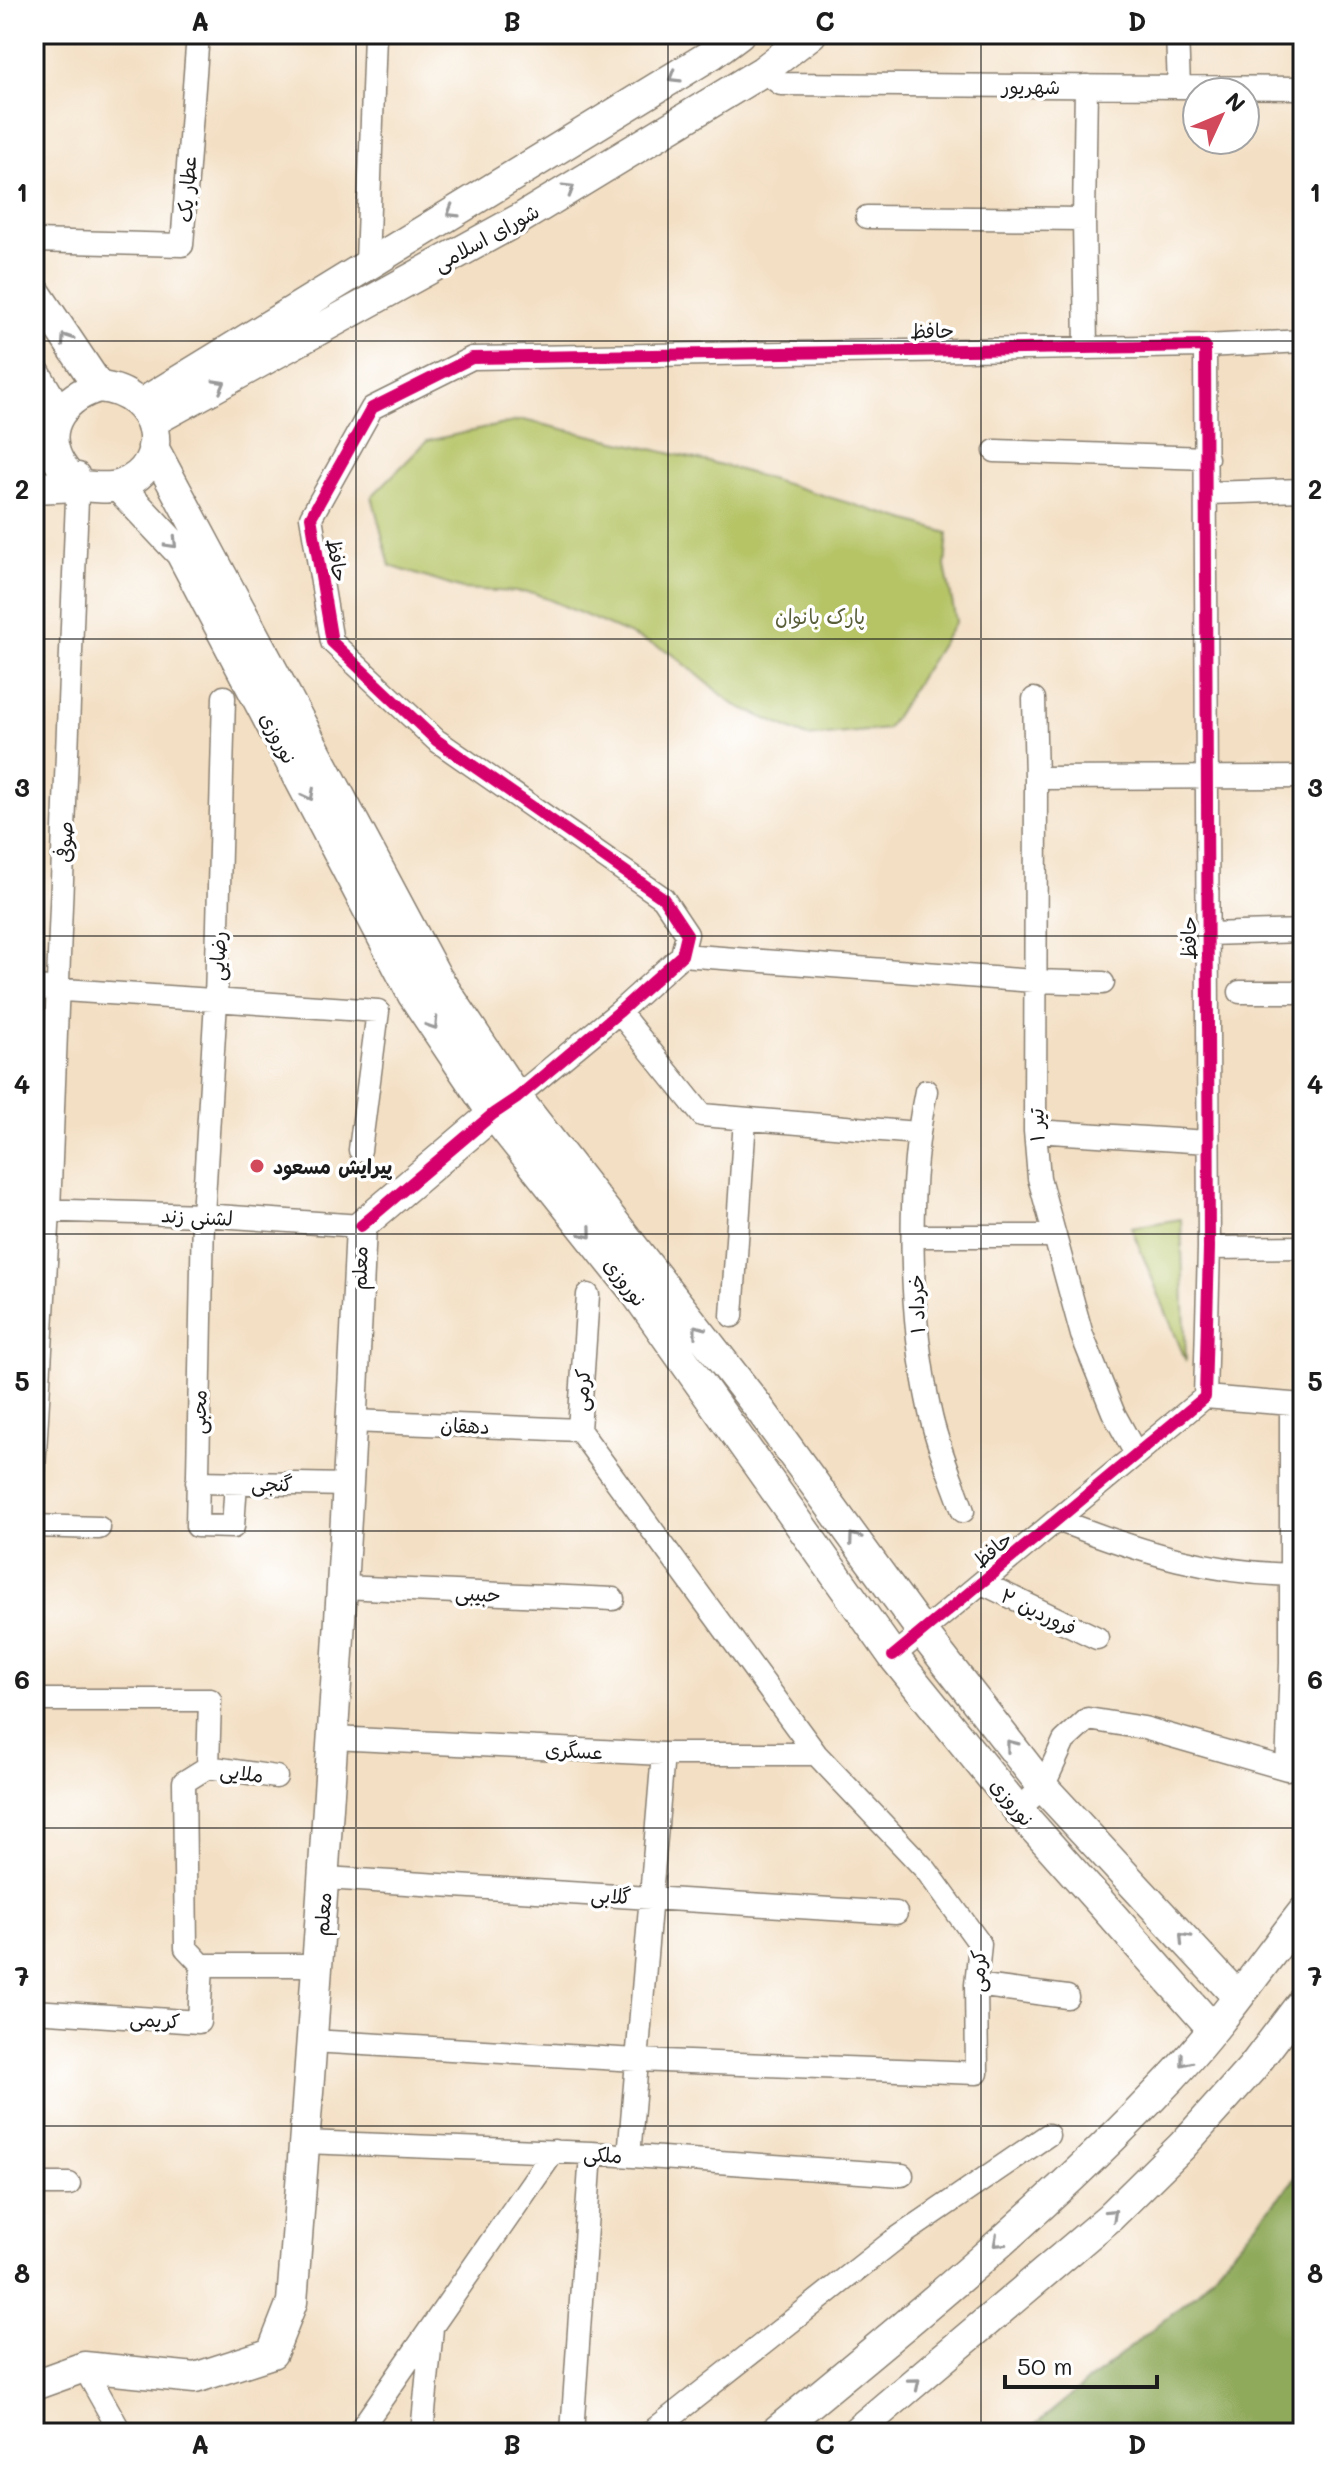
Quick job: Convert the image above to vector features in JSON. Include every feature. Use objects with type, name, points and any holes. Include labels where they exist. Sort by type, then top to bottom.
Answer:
[{"type":"street","name":"عطار یک","points":[[34,241],[182,245],[198,34]]},
{"type":"street","points":[[367,264],[375,34]]},
{"type":"street","name":"شورای اسلامی","points":[[148,425],[367,264],[712,54],[739,34]]},
{"type":"street","name":"شورای اسلامی","points":[[148,425],[518,220],[763,71],[811,34]]},
{"type":"street","points":[[1177,34],[1179,87]]},
{"type":"street","name":"شهریور","points":[[763,71],[781,84],[1303,88]]},
{"type":"street","points":[[1086,86],[1086,348]]},
{"type":"street","points":[[867,217],[1084,219]]},
{"type":"street","points":[[34,290],[99,387]]},
{"type":"street","points":[[1205,346],[1303,341]]},
{"type":"street","name":"حافظ","points":[[682,955],[687,934],[663,898],[436,740],[332,642],[311,517],[372,408],[472,358],[1205,346],[1209,1248],[1205,1397],[893,1656]]},
{"type":"street","points":[[34,371],[59,414]]},
{"type":"street","points":[[99,387],[114,388],[129,394],[148,425],[141,472],[118,486],[103,489],[78,480],[57,458],[44,450],[59,414],[69,401],[99,387]]},
{"type":"street","name":"نوروزی","points":[[148,425],[505,1106],[893,1656],[1018,1810],[1212,2028]]},
{"type":"street","points":[[995,451],[1207,458]]},
{"type":"street","points":[[34,488],[78,480]]},
{"type":"street","name":"صوفی","points":[[34,1470],[42,1210],[58,989],[78,480]]},
{"type":"street","name":"نوروزی","points":[[118,486],[181,553],[413,995],[759,1408],[923,1633],[1043,1787],[1237,1996]]},
{"type":"street","points":[[1207,493],[1303,490]]},
{"type":"street","name":"رضایی","points":[[203,1215],[216,1001],[224,697]]},
{"type":"street","name":"تیر ۱","points":[[1034,699],[1035,1131],[1039,1178],[1082,1335],[1113,1412],[1136,1454]]},
{"type":"street","points":[[1036,778],[1303,777]]},
{"type":"street","points":[[1208,934],[1303,931]]},
{"type":"street","points":[[361,1226],[619,1012],[682,955],[1034,981],[1103,983]]},
{"type":"street","points":[[34,988],[378,1011],[360,1150]]},
{"type":"street","points":[[1240,992],[1303,992]]},
{"type":"street","points":[[619,1012],[702,1115],[917,1133]]},
{"type":"street","name":"خرداد ۱","points":[[926,1091],[917,1133],[914,1236],[916,1336],[930,1416],[963,1511]]},
{"type":"street","points":[[732,1316],[745,1119]]},
{"type":"street","points":[[1035,1131],[1208,1142]]},
{"type":"street","name":"لشنی زند","points":[[42,1210],[203,1215],[361,1226]]},
{"type":"street","name":"محبی","points":[[203,1215],[197,1526],[233,1527],[236,1482]]},
{"type":"street","name":"معلم","points":[[34,2385],[84,2367],[195,2378],[272,2353],[292,2302],[325,1878],[361,1226]]},
{"type":"street","points":[[914,1236],[1055,1236]]},
{"type":"street","points":[[1209,1248],[1303,1247]]},
{"type":"street","name":"کرمی","points":[[312,2041],[637,2060],[977,2073],[976,1985],[980,1944],[926,1870],[816,1754],[579,1430],[588,1295]]},
{"type":"street","points":[[1018,1810],[1043,1787],[1064,1741],[1088,1719],[1144,1728],[1287,1769],[1297,1575],[1297,1405],[1205,1397]]},
{"type":"street","name":"دهقان","points":[[352,1421],[579,1430]]},
{"type":"street","name":"گنجی","points":[[197,1482],[348,1485]]},
{"type":"street","points":[[1058,1520],[1124,1546],[1197,1566],[1297,1575]]},
{"type":"street","points":[[34,1526],[99,1528]]},
{"type":"street","name":"فروردین ۲","points":[[982,1583],[1097,1638]]},
{"type":"street","name":"حبیبی","points":[[342,1587],[613,1599]]},
{"type":"street","points":[[34,1700],[210,1700],[208,1767],[184,1782],[186,1948],[202,1965],[318,1965]]},
{"type":"street","name":"عسگری","points":[[333,1738],[663,1754],[816,1754]]},
{"type":"street","points":[[629,2156],[663,1754]]},
{"type":"street","name":"ملایی","points":[[208,1767],[276,1777]]},
{"type":"street","name":"گلابی","points":[[325,1878],[896,1913]]},
{"type":"street","points":[[774,2433],[890,2337],[1076,2173],[1173,2076],[1303,1912]]},
{"type":"street","name":"کریمی","points":[[34,2011],[199,2022],[202,1965]]},
{"type":"street","points":[[976,1985],[1067,1997]]},
{"type":"street","points":[[855,2433],[1110,2217],[1182,2146],[1252,2068],[1303,2001]]},
{"type":"street","points":[[650,2433],[893,2241],[1048,2135]]},
{"type":"street","name":"ملکی","points":[[304,2142],[591,2153],[902,2175]]},
{"type":"street","points":[[358,2433],[554,2151]]},
{"type":"street","points":[[572,2433],[591,2153]]},
{"type":"street","points":[[34,2184],[69,2184]]},
{"type":"street","points":[[422,2433],[432,2327]]},
{"type":"street","points":[[84,2367],[121,2433]]},
{"type":"green space","name":"پارک بانوان","points":[[523,420],[726,466],[948,533],[945,566],[956,621],[887,729],[807,737],[733,704],[670,652],[534,593],[462,589],[390,566],[372,496],[427,441]]},
{"type":"green space","points":[[1181,1219],[1186,1361],[1131,1227]]},
{"type":"green space","points":[[1303,2169],[1303,2433],[1025,2433],[1197,2293]]},
{"type":"cycle path","points":[[361,1226],[619,1012],[682,955],[687,934],[663,898],[436,740],[332,642],[311,517],[372,408],[472,358],[1205,346],[1209,1248],[1205,1397],[893,1656]]},
{"type":"place","name":"پیرایش مسعود","points":[[257,1166]]}]
